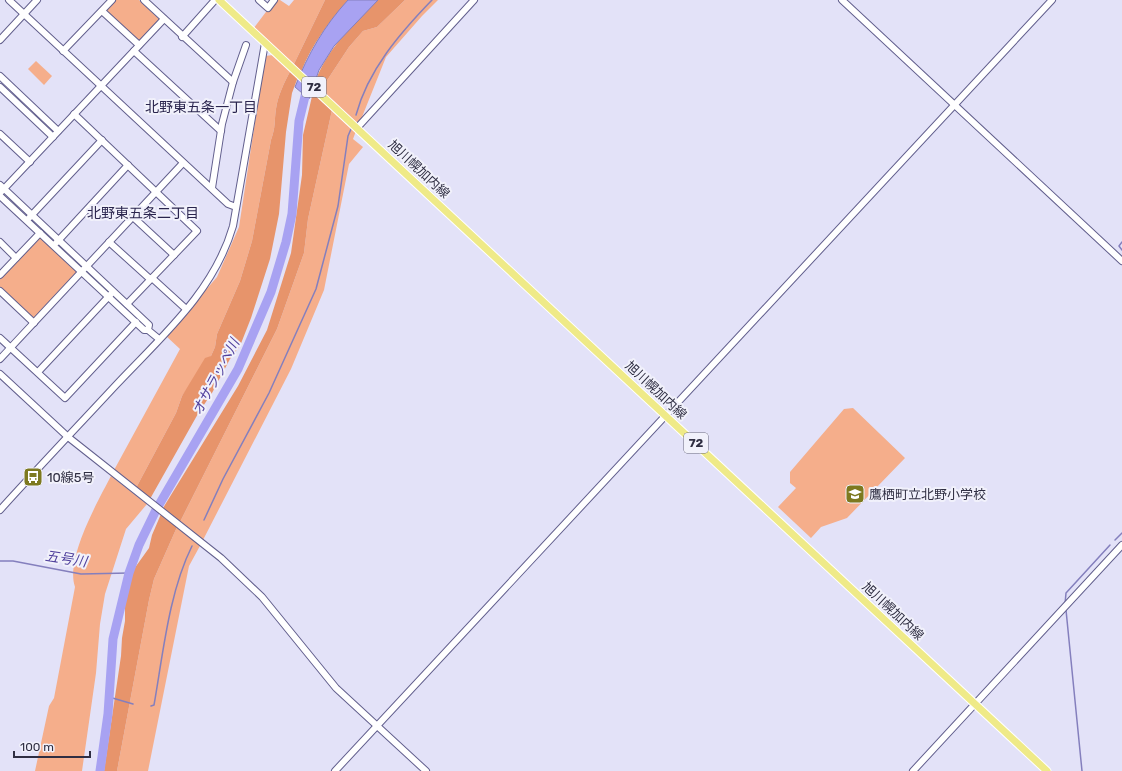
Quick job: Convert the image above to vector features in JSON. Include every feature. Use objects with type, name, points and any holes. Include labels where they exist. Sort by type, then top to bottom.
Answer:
[{"type":"main road","name":"72","points":[[219,0],[265,43]]},
{"type":"main road","name":"旭川幌加内線","points":[[265,43],[283,58],[1047,771]]},
{"type":"street","points":[[9,0],[183,163],[228,204],[236,207]]},
{"type":"street","points":[[0,40],[37,0]]},
{"type":"street","points":[[63,51],[112,0]]},
{"type":"street","points":[[144,0],[233,82]]},
{"type":"street","points":[[182,36],[215,0]]},
{"type":"street","points":[[259,0],[268,8],[274,0]]},
{"type":"street","points":[[357,128],[474,0]]},
{"type":"street","points":[[842,0],[1122,260]]},
{"type":"street","points":[[335,771],[1052,0]]},
{"type":"street","points":[[102,10],[139,45]]},
{"type":"street","points":[[1,191],[164,19]]},
{"type":"street","points":[[0,510],[159,339],[186,309],[213,275],[229,240],[265,43]]},
{"type":"street","points":[[212,188],[221,131],[233,82],[246,45]]},
{"type":"street","points":[[134,51],[221,131]]},
{"type":"street","points":[[0,76],[58,131]]},
{"type":"street","points":[[0,87],[52,137]]},
{"type":"street","points":[[74,114],[157,191],[197,231],[127,304]]},
{"type":"street","points":[[0,134],[30,162]]},
{"type":"street","points":[[26,220],[102,140]]},
{"type":"street","points":[[0,359],[183,163]]},
{"type":"street","points":[[54,246],[128,165]]},
{"type":"street","points":[[1,191],[32,215],[127,304],[149,325],[148,330]]},
{"type":"street","points":[[1,191],[26,220],[81,272],[144,330],[148,330],[159,339]]},
{"type":"street","points":[[133,217],[174,255]]},
{"type":"street","points":[[0,275],[40,233]]},
{"type":"street","points":[[0,242],[16,258]]},
{"type":"street","points":[[109,242],[186,309]]},
{"type":"street","points":[[0,291],[34,323]]},
{"type":"street","points":[[38,372],[113,292]]},
{"type":"street","points":[[0,338],[65,398],[136,322]]},
{"type":"street","points":[[0,374],[68,437],[186,530],[245,579],[262,597],[336,688],[426,771]]},
{"type":"street","points":[[913,771],[1122,545]]},
{"type":"shaded area","points":[[114,0],[139,0],[160,20],[138,42],[105,10]]},
{"type":"shaded area","points":[[275,0],[280,0],[289,6],[294,0],[325,0],[294,64],[253,29]]},
{"type":"shaded area","points":[[325,0],[348,0],[334,17],[310,52],[301,72],[294,64]]},
{"type":"shaded area","points":[[348,0],[378,0],[334,46],[319,70],[309,99],[295,87],[305,63],[317,41],[331,20]]},
{"type":"shaded area","points":[[378,0],[405,0],[377,27],[363,31],[349,47],[320,91],[314,85],[325,60],[349,29]]},
{"type":"shaded area","points":[[405,0],[438,0],[386,57],[358,127],[320,91],[349,47],[363,31],[377,27]]},
{"type":"shaded area","points":[[273,55],[291,70],[278,99],[275,113],[274,131],[252,241],[240,281],[217,334],[215,347],[211,356],[182,396],[176,413],[136,488],[113,472],[180,349],[166,336],[217,277],[239,227],[265,56]]},
{"type":"shaded area","points":[[36,61],[52,76],[44,85],[28,69]]},
{"type":"shaded area","points":[[291,70],[298,77],[292,93],[286,132],[279,214],[270,259],[251,318],[240,346],[230,359],[212,393],[199,412],[150,499],[136,488],[176,413],[182,396],[205,358],[211,356],[215,347],[217,334],[240,281],[252,241],[274,131],[275,113],[278,99]]},
{"type":"shaded area","points":[[313,92],[332,110],[308,219],[304,253],[277,329],[180,522],[163,508],[238,386],[267,330],[291,253],[302,175],[303,135]]},
{"type":"shaded area","points":[[332,110],[356,131],[353,139],[363,147],[349,164],[324,290],[291,369],[203,540],[180,522],[277,329],[304,253],[308,219]]},
{"type":"shaded area","points":[[40,236],[78,272],[34,320],[0,289],[0,278]]},
{"type":"shaded area","points":[[853,408],[905,458],[847,518],[821,527],[811,538],[778,507],[796,488],[790,483],[790,472],[844,409]]},
{"type":"shaded area","points":[[111,476],[147,504],[126,529],[105,594],[100,624],[96,673],[82,771],[35,771],[49,706],[54,698],[75,587],[73,575],[75,561],[84,530]]},
{"type":"shaded area","points":[[161,514],[177,527],[154,579],[117,771],[104,771],[121,656],[125,621],[125,598],[134,569],[149,548],[152,535]]},
{"type":"shaded area","points":[[177,527],[201,544],[189,566],[148,771],[117,771],[154,579]]},
{"type":"waterway","points":[[356,115],[361,98],[368,83],[386,53],[432,0]]},
{"type":"waterway","name":"オサラッペ川","points":[[100,771],[108,714],[113,639],[129,573],[139,545],[156,510],[238,369],[271,292],[286,242],[292,214],[299,121],[308,84]]},
{"type":"waterway","points":[[204,520],[223,479],[269,393],[316,289],[338,206],[348,136],[351,129]]},
{"type":"waterway","points":[[1122,242],[1119,246],[1122,250]]},
{"type":"waterway","points":[[1115,540],[1122,533]]},
{"type":"waterway","points":[[1065,604],[1066,593],[1110,545]]},
{"type":"waterway","points":[[151,706],[154,705],[172,603],[184,564],[192,546]]},
{"type":"waterway","name":"五号川","points":[[0,561],[13,561],[81,574],[129,573]]},
{"type":"waterway","points":[[1066,610],[1082,771]]},
{"type":"waterway","points":[[109,697],[133,704]]},
{"type":"place","name":"10線5号","points":[[33,477]]},
{"type":"place","name":"鷹栖町立北野小学校","points":[[855,494]]},
{"type":"district","name":"北野東五条一丁目","points":[[201,107]]},
{"type":"district","name":"北野東五条二丁目","points":[[143,213]]}]
